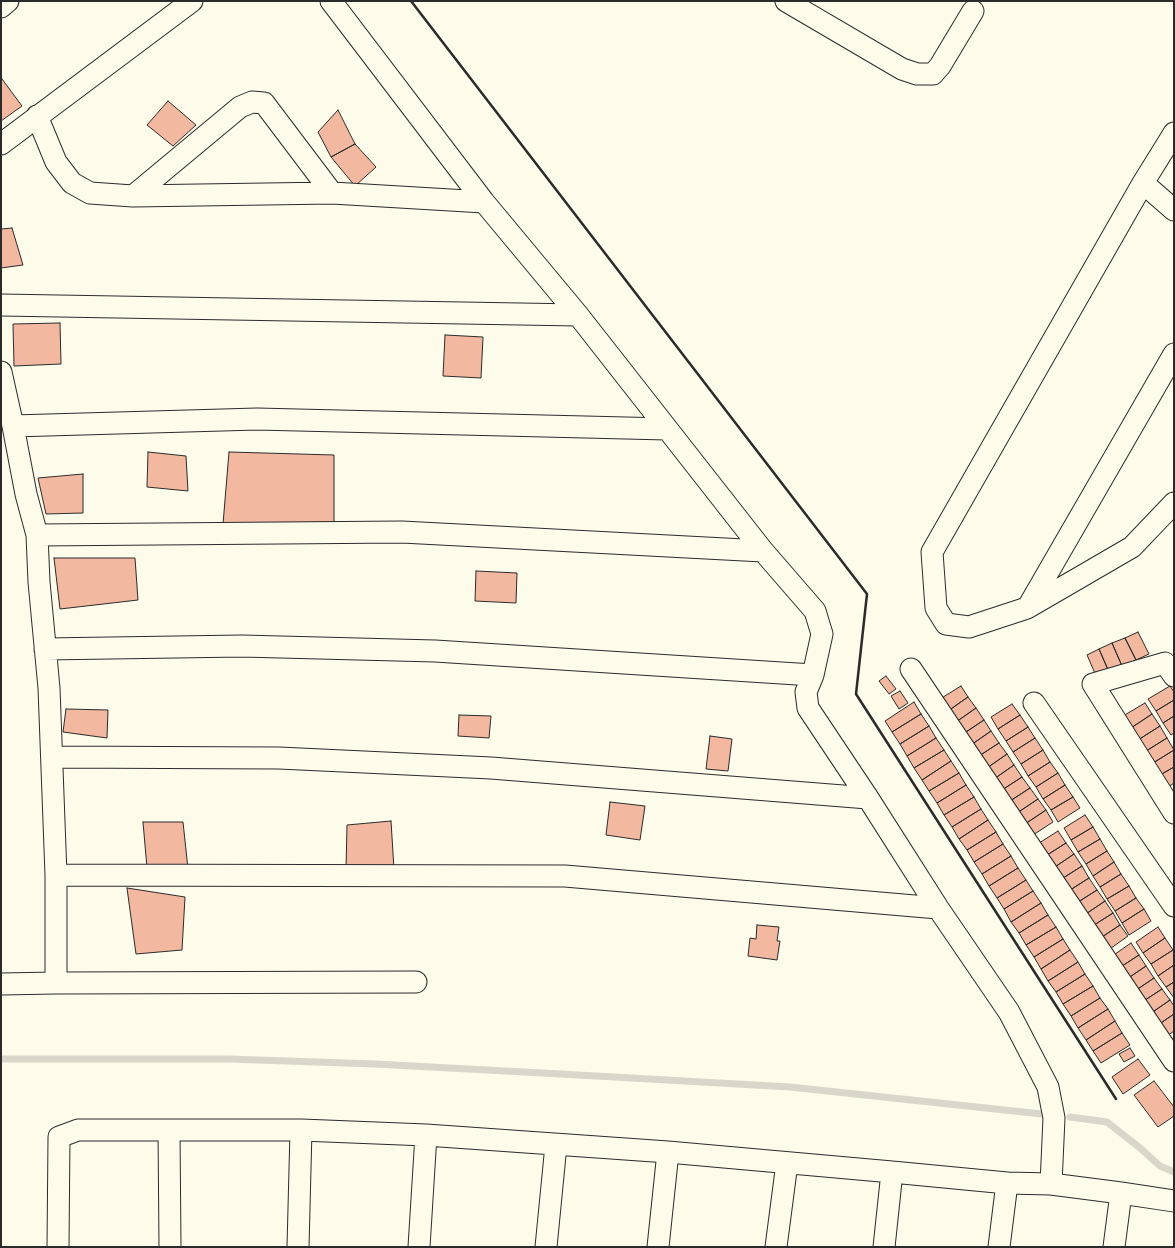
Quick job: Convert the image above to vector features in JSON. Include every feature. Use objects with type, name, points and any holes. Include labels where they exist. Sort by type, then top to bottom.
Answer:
[{"type":"street","points":[[1,7],[8,1]]},
{"type":"street","points":[[1,144],[192,1]]},
{"type":"street","points":[[331,1],[484,202],[578,315],[763,551],[815,612],[822,634],[813,675],[806,692],[808,708],[1008,1012],[1048,1088],[1054,1118],[1051,1184]]},
{"type":"street","points":[[786,1],[902,69],[917,74],[933,74],[940,66],[973,11]]},
{"type":"street","points":[[132,196],[240,107],[252,102],[264,103],[332,193]]},
{"type":"street","points":[[37,116],[56,162],[72,183],[90,193],[132,196],[332,193],[484,202]]},
{"type":"street","points":[[1174,133],[1143,183],[932,552],[936,608],[946,624],[969,627],[1027,608],[1132,547],[1174,503]]},
{"type":"street","points":[[1143,183],[1174,210]]},
{"type":"street","points":[[1,305],[578,315]]},
{"type":"street","points":[[1027,608],[1174,354]]},
{"type":"street","points":[[1,372],[26,494],[37,535],[39,582],[49,688],[52,757],[56,875],[56,983]]},
{"type":"street","points":[[13,426],[258,419],[667,429]]},
{"type":"street","points":[[37,535],[402,532],[763,551]]},
{"type":"street","points":[[45,649],[242,646],[435,651],[813,675]]},
{"type":"street","points":[[1174,676],[1164,663],[1093,684],[1174,813]]},
{"type":"street","points":[[911,669],[1174,1061]]},
{"type":"street","points":[[1034,703],[1174,906]]},
{"type":"street","points":[[52,757],[279,758],[481,768],[868,798]]},
{"type":"street","points":[[56,875],[565,876],[938,908]]},
{"type":"street","points":[[1,984],[416,982]]},
{"type":"street","points":[[58,1247],[59,1137],[78,1130],[301,1130],[426,1135],[668,1152],[1007,1183],[1051,1184],[1174,1201]]},
{"type":"street","points":[[169,1130],[170,1247]]},
{"type":"street","points":[[298,1247],[301,1130]]},
{"type":"street","points":[[419,1247],[426,1135]]},
{"type":"street","points":[[546,1247],[556,1145]]},
{"type":"street","points":[[658,1247],[668,1152]]},
{"type":"street","points":[[776,1247],[787,1163]]},
{"type":"street","points":[[884,1247],[892,1172]]},
{"type":"street","points":[[999,1247],[1007,1183]]},
{"type":"street","points":[[1114,1247],[1121,1193]]},
{"type":"building","points":[[1,80],[22,106],[1,121]]},
{"type":"building","points":[[168,101],[196,125],[173,146],[147,125]]},
{"type":"building","points":[[338,110],[355,144],[331,157],[318,132]]},
{"type":"building","points":[[355,144],[376,167],[355,186],[331,157]]},
{"type":"building","points":[[12,228],[23,265],[1,268],[1,229]]},
{"type":"building","points":[[60,323],[61,364],[14,366],[13,324]]},
{"type":"building","points":[[445,335],[483,337],[481,378],[443,376]]},
{"type":"building","points":[[148,452],[186,456],[188,491],[147,487]]},
{"type":"building","points":[[229,452],[334,455],[334,522],[223,524]]},
{"type":"building","points":[[83,474],[83,513],[46,514],[38,478]]},
{"type":"building","points":[[54,558],[135,558],[138,600],[60,609]]},
{"type":"building","points":[[476,571],[517,573],[516,603],[475,601]]},
{"type":"building","points":[[1138,632],[1149,654],[1136,660],[1125,638]]},
{"type":"building","points":[[1125,638],[1136,660],[1122,666],[1112,643]]},
{"type":"building","points":[[1112,643],[1122,666],[1109,672],[1099,649]]},
{"type":"building","points":[[1099,649],[1109,672],[1097,678],[1087,655]]},
{"type":"building","points":[[886,676],[896,689],[889,694],[879,681]]},
{"type":"building","points":[[961,686],[968,697],[948,711],[940,699]]},
{"type":"building","points":[[1170,686],[1174,692],[1174,700],[1156,711],[1148,699]]},
{"type":"building","points":[[900,691],[908,703],[899,709],[891,696]]},
{"type":"building","points":[[968,697],[976,708],[956,722],[948,711]]},
{"type":"building","points":[[1174,700],[1174,716],[1163,723],[1156,711]]},
{"type":"building","points":[[914,702],[921,714],[892,732],[885,721]]},
{"type":"building","points":[[1145,703],[1152,714],[1131,728],[1123,716]]},
{"type":"building","points":[[1012,704],[1020,715],[998,729],[991,717]]},
{"type":"building","points":[[976,708],[984,720],[963,734],[956,722]]},
{"type":"building","points":[[66,709],[108,710],[107,738],[63,732]]},
{"type":"building","points":[[921,714],[929,726],[900,744],[892,732]]},
{"type":"building","points":[[1152,714],[1160,726],[1138,740],[1131,728]]},
{"type":"building","points":[[459,715],[491,716],[489,738],[458,736]]},
{"type":"building","points":[[1020,715],[1028,727],[1006,741],[998,729]]},
{"type":"building","points":[[1174,716],[1174,733],[1171,735],[1163,723]]},
{"type":"building","points":[[984,720],[991,731],[971,745],[963,734]]},
{"type":"building","points":[[929,726],[936,738],[907,756],[900,744]]},
{"type":"building","points":[[1160,726],[1167,738],[1146,751],[1138,740]]},
{"type":"building","points":[[1028,727],[1035,738],[1013,752],[1006,741]]},
{"type":"building","points":[[991,731],[999,743],[979,756],[971,745]]},
{"type":"building","points":[[710,736],[732,739],[728,771],[706,769]]},
{"type":"building","points":[[936,738],[944,750],[914,768],[907,756]]},
{"type":"building","points":[[1035,738],[1043,750],[1021,764],[1013,752]]},
{"type":"building","points":[[1167,738],[1174,750],[1153,763],[1146,751]]},
{"type":"building","points":[[999,743],[1007,754],[987,768],[979,756]]},
{"type":"building","points":[[944,750],[951,761],[922,780],[914,768]]},
{"type":"building","points":[[1043,750],[1050,762],[1028,776],[1021,764]]},
{"type":"building","points":[[1174,750],[1174,767],[1160,775],[1153,763]]},
{"type":"building","points":[[1007,754],[1014,765],[994,779],[987,768]]},
{"type":"building","points":[[951,761],[959,773],[929,791],[922,780]]},
{"type":"building","points":[[1050,762],[1058,773],[1036,787],[1028,776]]},
{"type":"building","points":[[1014,765],[1022,777],[1002,790],[994,779]]},
{"type":"building","points":[[1174,767],[1174,783],[1168,787],[1160,775]]},
{"type":"building","points":[[959,773],[966,785],[937,803],[929,791]]},
{"type":"building","points":[[1058,773],[1065,785],[1043,799],[1036,787]]},
{"type":"building","points":[[1022,777],[1030,788],[1010,801],[1002,790]]},
{"type":"building","points":[[966,785],[974,797],[944,815],[937,803]]},
{"type":"building","points":[[1065,785],[1073,797],[1051,810],[1043,799]]},
{"type":"building","points":[[1030,788],[1038,799],[1017,813],[1010,801]]},
{"type":"building","points":[[974,797],[981,809],[952,827],[944,815]]},
{"type":"building","points":[[1073,797],[1080,808],[1058,822],[1051,810]]},
{"type":"building","points":[[1038,799],[1046,810],[1025,824],[1017,813]]},
{"type":"building","points":[[610,802],[645,806],[640,840],[606,835]]},
{"type":"building","points":[[981,809],[988,820],[959,839],[952,827]]},
{"type":"building","points":[[1046,810],[1053,822],[1033,835],[1025,824]]},
{"type":"building","points":[[1085,815],[1093,827],[1071,840],[1064,828]]},
{"type":"building","points":[[988,820],[996,832],[967,850],[959,839]]},
{"type":"building","points":[[391,821],[394,869],[346,870],[347,825]]},
{"type":"building","points":[[143,822],[183,822],[188,869],[147,868]]},
{"type":"building","points":[[1093,827],[1100,839],[1078,852],[1071,840]]},
{"type":"building","points":[[1058,831],[1066,843],[1044,857],[1036,845]]},
{"type":"building","points":[[996,832],[1003,844],[974,862],[967,850]]},
{"type":"building","points":[[1100,839],[1107,851],[1086,864],[1078,852]]},
{"type":"building","points":[[1066,843],[1074,854],[1052,869],[1044,857]]},
{"type":"building","points":[[1003,844],[1011,856],[982,874],[974,862]]},
{"type":"building","points":[[1107,851],[1114,862],[1093,876],[1086,864]]},
{"type":"building","points":[[1074,854],[1082,866],[1060,880],[1052,869]]},
{"type":"building","points":[[1011,856],[1018,868],[989,886],[982,874]]},
{"type":"building","points":[[1114,862],[1121,874],[1100,887],[1093,876]]},
{"type":"building","points":[[1082,866],[1089,878],[1067,892],[1060,880]]},
{"type":"building","points":[[1018,868],[1026,880],[997,898],[989,886]]},
{"type":"building","points":[[1121,874],[1129,886],[1107,899],[1100,887]]},
{"type":"building","points":[[1089,878],[1097,890],[1075,904],[1067,892]]},
{"type":"building","points":[[1026,880],[1033,891],[1004,909],[997,898]]},
{"type":"building","points":[[1129,886],[1136,898],[1115,911],[1107,899]]},
{"type":"building","points":[[127,888],[185,897],[182,950],[136,954]]},
{"type":"building","points":[[1097,890],[1105,901],[1083,916],[1075,904]]},
{"type":"building","points":[[1033,891],[1041,903],[1011,922],[1004,909]]},
{"type":"building","points":[[1136,898],[1144,909],[1122,923],[1115,911]]},
{"type":"building","points":[[1105,901],[1113,913],[1091,927],[1083,916]]},
{"type":"building","points":[[1041,903],[1048,915],[1019,933],[1011,922]]},
{"type":"building","points":[[1144,909],[1151,921],[1129,935],[1122,923]]},
{"type":"building","points":[[1113,913],[1120,925],[1099,939],[1091,927]]},
{"type":"building","points":[[1048,915],[1056,927],[1026,945],[1019,933]]},
{"type":"building","points":[[757,925],[779,927],[777,941],[780,941],[777,960],[748,956],[750,938],[756,939]]},
{"type":"building","points":[[1120,925],[1128,936],[1107,951],[1099,939]]},
{"type":"building","points":[[1056,927],[1063,939],[1034,957],[1026,945]]},
{"type":"building","points":[[1158,927],[1165,938],[1143,953],[1136,942]]},
{"type":"building","points":[[1165,938],[1173,950],[1151,964],[1143,953]]},
{"type":"building","points":[[1063,939],[1070,950],[1041,969],[1034,957]]},
{"type":"building","points":[[1131,943],[1139,955],[1116,970],[1108,959]]},
{"type":"building","points":[[1070,950],[1078,962],[1048,981],[1041,969]]},
{"type":"building","points":[[1173,950],[1174,965],[1158,976],[1151,964]]},
{"type":"building","points":[[1139,955],[1146,966],[1124,981],[1116,970]]},
{"type":"building","points":[[1078,962],[1085,974],[1056,992],[1048,981]]},
{"type":"building","points":[[1174,965],[1174,982],[1166,987],[1158,976]]},
{"type":"building","points":[[1146,966],[1154,978],[1132,993],[1124,981]]},
{"type":"building","points":[[1085,974],[1093,986],[1063,1004],[1056,992]]},
{"type":"building","points":[[1154,978],[1162,989],[1139,1004],[1132,993]]},
{"type":"building","points":[[1174,982],[1174,998],[1166,987]]},
{"type":"building","points":[[1093,986],[1100,998],[1071,1016],[1063,1004]]},
{"type":"building","points":[[1162,989],[1170,1000],[1147,1016],[1139,1004]]},
{"type":"building","points":[[1100,998],[1108,1009],[1078,1028],[1071,1016]]},
{"type":"building","points":[[1170,1000],[1174,1006],[1174,1014],[1155,1027],[1147,1016]]},
{"type":"building","points":[[1108,1009],[1115,1021],[1086,1040],[1078,1028]]},
{"type":"building","points":[[1174,1014],[1174,1031],[1163,1039],[1155,1027]]},
{"type":"building","points":[[1115,1021],[1122,1033],[1093,1051],[1086,1040]]},
{"type":"building","points":[[1122,1033],[1130,1045],[1101,1063],[1093,1051]]},
{"type":"building","points":[[1130,1048],[1135,1056],[1124,1062],[1119,1054]]},
{"type":"building","points":[[1138,1059],[1150,1075],[1123,1094],[1112,1077]]},
{"type":"building","points":[[1154,1081],[1174,1107],[1174,1116],[1158,1127],[1134,1095]]},
{"type":"waterway","points":[[1,1059],[229,1059],[375,1064],[790,1087],[1042,1114]]},
{"type":"waterway","points":[[1070,1117],[1107,1122],[1160,1166],[1174,1172]]},
{"type":"wall","points":[[411,1],[867,594],[856,694],[1116,1099]]}]
